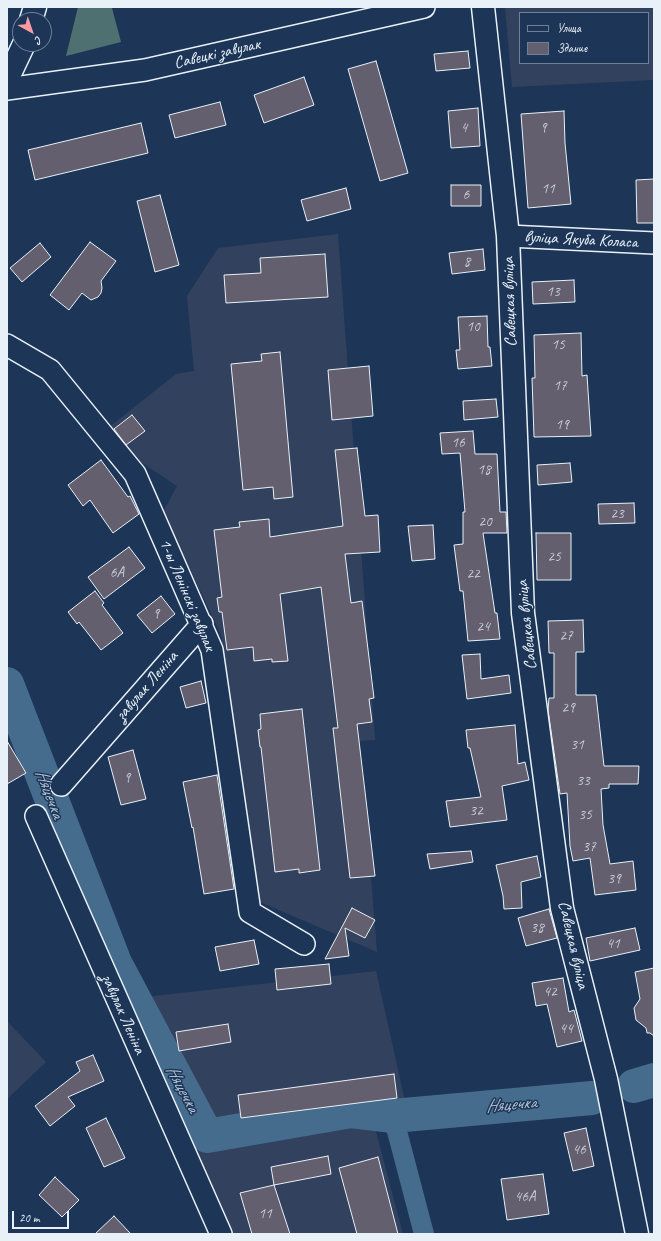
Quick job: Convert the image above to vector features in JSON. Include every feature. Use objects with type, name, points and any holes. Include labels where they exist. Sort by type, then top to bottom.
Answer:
[{"type":"street","name":"Савецкі завулак","points":[[7,89],[145,70],[424,7]]},
{"type":"street","name":"Савецкая вуліца","points":[[483,7],[508,236],[524,620],[562,908],[606,1079],[637,1234]]},
{"type":"street","points":[[7,80],[20,52]]},
{"type":"street","name":"вуліца Якуба Коласа","points":[[508,236],[654,243]]},
{"type":"street","name":"1-ы Ленінскі завулак","points":[[7,345],[50,370],[135,474],[202,624],[212,650],[250,912],[304,944]]},
{"type":"street","name":"завулак Леніна","points":[[61,785],[202,624]]},
{"type":"street","name":"завулак Леніна","points":[[36,816],[221,1234]]},
{"type":"shaded area","points":[[505,7],[654,7],[654,80],[512,87]]},
{"type":"shaded area","points":[[338,234],[375,740],[360,741],[377,952],[260,902],[221,635],[163,512],[177,486],[133,457],[108,428],[176,374],[194,371],[187,296],[218,248]]},
{"type":"shaded area","points":[[376,971],[405,1101],[374,1124],[403,1234],[231,1234],[212,1192],[136,998]]},
{"type":"shaded area","points":[[7,1021],[46,1062],[7,1099]]},
{"type":"green space","points":[[78,7],[115,7],[112,8],[121,42],[66,56]]},
{"type":"building","points":[[468,51],[470,68],[436,71],[434,54]]},
{"type":"building","points":[[376,61],[408,173],[380,181],[348,69]]},
{"type":"building","points":[[304,77],[314,105],[264,123],[254,95]]},
{"type":"building","points":[[220,102],[226,125],[175,138],[169,115]]},
{"type":"building","points":[[478,108],[480,146],[451,148],[448,111]]},
{"type":"building","points":[[564,111],[565,143],[571,204],[528,208],[521,114]]},
{"type":"building","points":[[141,123],[148,153],[35,180],[28,150]]},
{"type":"building","points":[[654,179],[654,223],[637,223],[636,180]]},
{"type":"building","points":[[451,185],[481,185],[481,206],[451,206]]},
{"type":"building","points":[[346,188],[351,209],[307,221],[301,200]]},
{"type":"building","points":[[160,195],[179,265],[155,272],[137,201]]},
{"type":"building","points":[[90,242],[116,261],[101,281],[102,288],[98,297],[91,300],[82,293],[69,310],[50,295]]},
{"type":"building","points":[[40,243],[51,257],[22,282],[10,268]]},
{"type":"building","points":[[483,249],[485,270],[452,274],[449,253]]},
{"type":"building","points":[[325,254],[328,297],[226,303],[224,275],[261,273],[260,258]]},
{"type":"building","points":[[574,280],[575,302],[533,304],[532,282]]},
{"type":"building","points":[[487,316],[488,347],[490,347],[492,366],[458,369],[456,350],[460,350],[458,317]]},
{"type":"building","points":[[581,333],[582,376],[587,375],[591,436],[534,437],[532,378],[535,378],[534,335]]},
{"type":"building","points":[[280,352],[293,497],[274,499],[273,487],[243,490],[231,364],[262,361],[261,354]]},
{"type":"building","points":[[369,366],[373,416],[332,420],[328,370]]},
{"type":"building","points":[[496,399],[498,417],[464,420],[463,401]]},
{"type":"building","points":[[132,415],[145,431],[126,445],[114,429]]},
{"type":"building","points":[[473,431],[475,454],[497,454],[500,512],[506,512],[507,533],[483,533],[500,639],[468,641],[463,591],[460,591],[454,545],[463,544],[463,512],[465,512],[460,453],[442,454],[440,433]]},
{"type":"building","points":[[357,448],[365,516],[378,515],[380,552],[345,554],[351,603],[362,601],[374,698],[369,699],[372,722],[357,724],[375,876],[350,878],[333,728],[338,728],[321,587],[280,594],[288,661],[272,662],[272,659],[254,661],[253,647],[227,650],[222,612],[219,612],[217,598],[222,597],[214,530],[240,527],[239,522],[269,519],[270,537],[343,526],[335,450]]},
{"type":"building","points":[[101,460],[128,497],[130,496],[139,514],[113,533],[90,500],[83,506],[68,485]]},
{"type":"building","points":[[570,463],[572,482],[538,485],[537,465]]},
{"type":"building","points":[[634,503],[635,523],[599,524],[598,504]]},
{"type":"building","points":[[433,525],[435,559],[412,561],[408,526]]},
{"type":"building","points":[[536,533],[571,533],[571,580],[537,580]]},
{"type":"building","points":[[129,547],[145,568],[104,599],[88,577]]},
{"type":"building","points":[[95,591],[104,603],[102,605],[123,633],[101,650],[79,622],[77,624],[68,612]]},
{"type":"building","points":[[161,596],[175,614],[152,633],[137,615]]},
{"type":"building","points":[[583,620],[584,652],[576,652],[576,695],[596,695],[604,766],[639,766],[638,784],[609,784],[609,788],[601,789],[603,825],[610,864],[633,861],[636,890],[595,895],[590,858],[573,861],[570,846],[567,793],[560,794],[548,710],[549,698],[554,698],[554,653],[549,653],[548,621]]},
{"type":"building","points":[[480,654],[481,679],[509,675],[511,693],[467,699],[462,655]]},
{"type":"building","points":[[201,681],[206,703],[186,708],[180,687]]},
{"type":"building","points":[[302,709],[320,870],[299,873],[299,869],[275,872],[258,730],[261,729],[260,714]]},
{"type":"building","points":[[515,725],[518,764],[525,762],[529,780],[502,786],[507,820],[450,827],[446,801],[481,797],[470,748],[468,748],[466,730]]},
{"type":"building","points":[[7,741],[26,773],[7,784]]},
{"type":"building","points":[[133,750],[146,799],[121,805],[108,757]]},
{"type":"building","points":[[217,775],[234,889],[204,894],[193,827],[192,828],[183,782]]},
{"type":"building","points":[[471,851],[473,862],[430,869],[427,854]]},
{"type":"building","points":[[537,856],[541,877],[521,882],[522,908],[504,909],[503,896],[496,865]]},
{"type":"building","points":[[352,908],[375,920],[365,938],[345,928],[349,956],[325,959]]},
{"type":"building","points":[[549,909],[557,938],[526,946],[518,918]]},
{"type":"building","points":[[635,928],[640,950],[590,961],[586,938]]},
{"type":"building","points":[[254,940],[259,964],[220,971],[215,947]]},
{"type":"building","points":[[329,964],[331,984],[277,990],[275,969]]},
{"type":"building","points":[[654,968],[654,1036],[647,1033],[646,1028],[636,1020],[634,1008],[640,999],[635,972]]},
{"type":"building","points":[[563,978],[569,1012],[574,1010],[582,1041],[557,1047],[547,1004],[536,1006],[532,983]]},
{"type":"building","points":[[228,1024],[231,1042],[179,1051],[176,1032]]},
{"type":"building","points":[[93,1055],[104,1081],[68,1097],[75,1106],[50,1126],[35,1106],[80,1071],[76,1062]]},
{"type":"building","points":[[394,1074],[397,1098],[241,1118],[238,1095]]},
{"type":"building","points":[[106,1118],[125,1158],[104,1167],[86,1128]]},
{"type":"building","points":[[586,1128],[594,1166],[573,1171],[564,1133]]},
{"type":"building","points":[[328,1156],[331,1174],[274,1185],[271,1167]]},
{"type":"building","points":[[378,1157],[398,1234],[357,1234],[339,1168]]},
{"type":"building","points":[[543,1174],[549,1214],[507,1220],[501,1179]]},
{"type":"building","points":[[55,1177],[79,1200],[62,1217],[39,1195]]},
{"type":"building","points":[[274,1185],[290,1234],[252,1234],[240,1193]]},
{"type":"building","points":[[114,1216],[131,1234],[95,1234]]},
{"type":"waterway","name":"Няцечка","points":[[7,684],[115,963],[207,1136],[351,1111],[393,1116],[592,1098]]},
{"type":"waterway","name":"Няцечка","points":[[634,1086],[654,1080]]},
{"type":"waterway","points":[[393,1116],[424,1234]]}]
